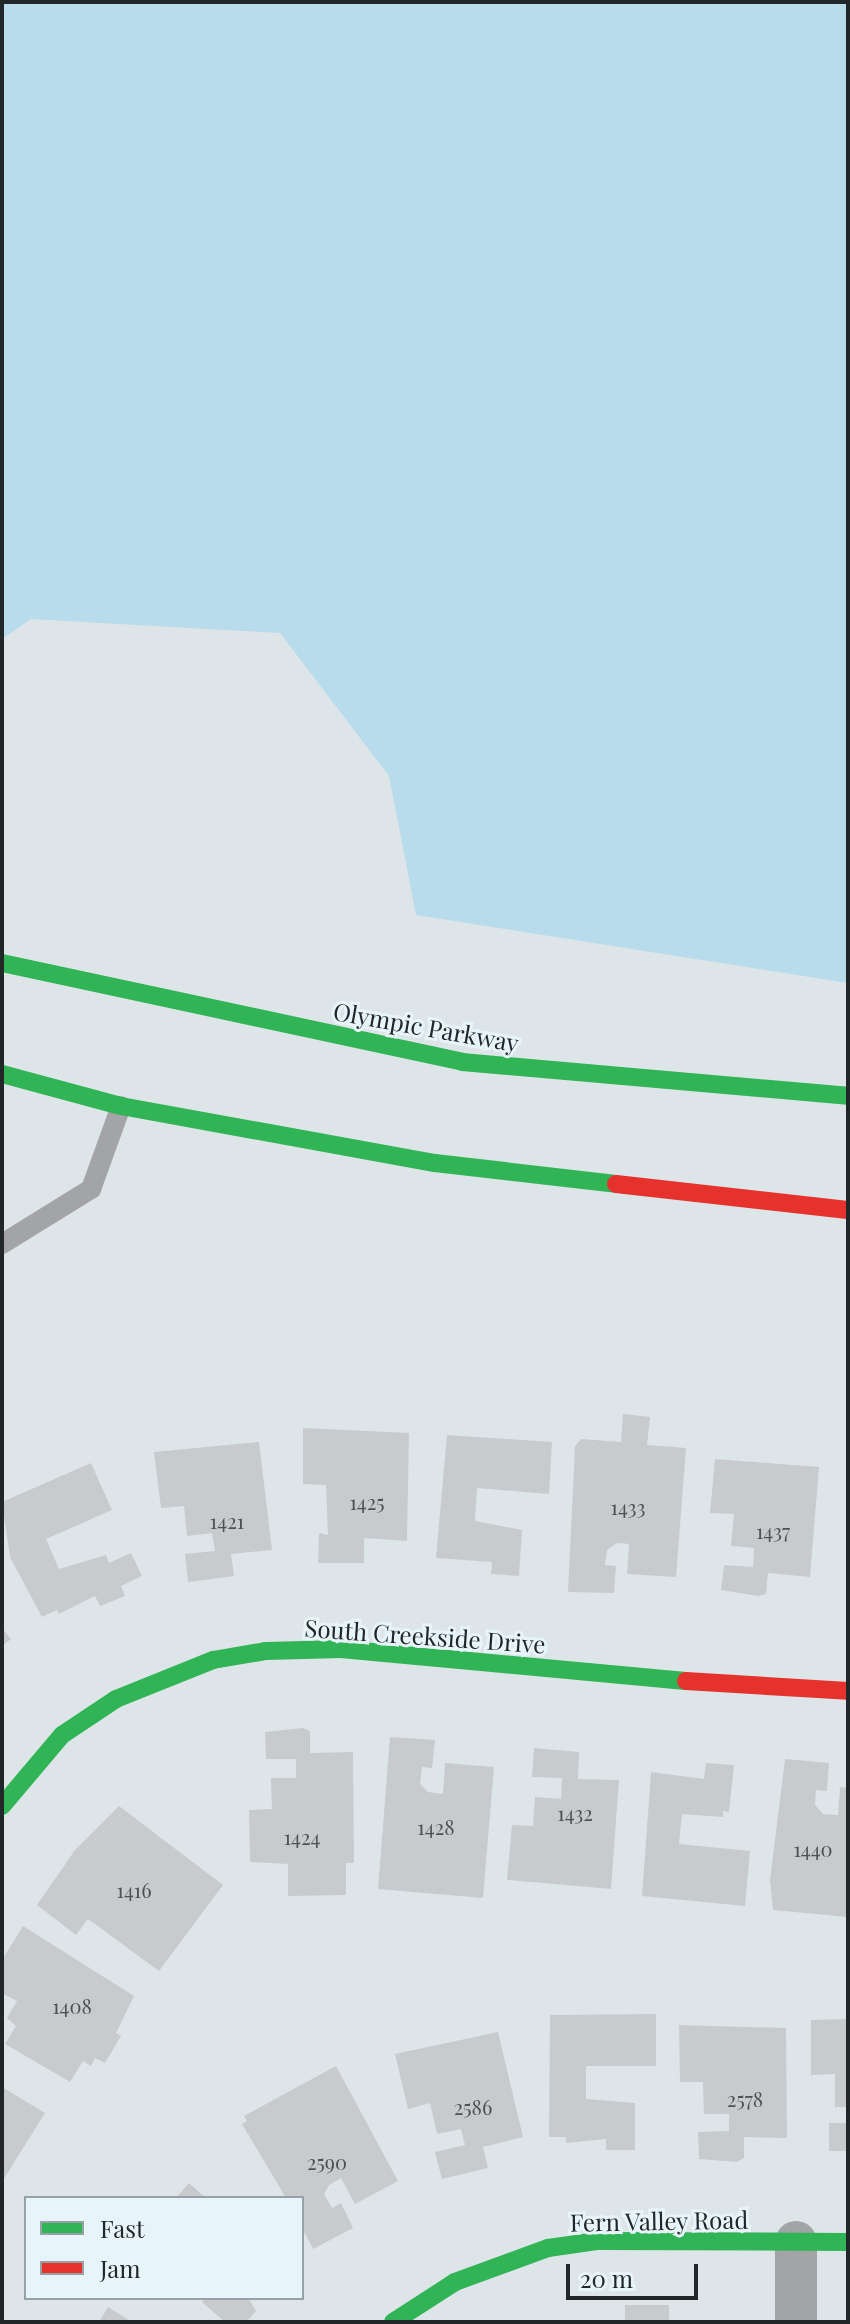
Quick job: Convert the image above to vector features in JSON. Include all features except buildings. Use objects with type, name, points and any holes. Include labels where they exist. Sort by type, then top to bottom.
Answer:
[{"type":"main road","name":"Olympic Parkway","points":[[2,963],[462,1062],[848,1096]]},
{"type":"main road","points":[[2,1074],[121,1106],[435,1163],[848,1210]]},
{"type":"main road","name":"South Creekside Drive","points":[[2,1806],[62,1735],[116,1699],[213,1660],[266,1651],[341,1649],[616,1676],[848,1691]]},
{"type":"main road","name":"Fern Valley Road","points":[[393,2322],[455,2282],[548,2248],[597,2241],[848,2242]]},
{"type":"street","points":[[796,2242],[796,2322]]},
{"type":"lane","points":[[2,1244],[91,1189],[121,1106]]},
{"type":"shaded area","points":[[2,2],[848,2],[848,983],[416,915],[389,776],[280,633],[31,619],[2,639]]},
{"type":"traffic: fast","points":[[2,963],[462,1062],[848,1096]]},
{"type":"traffic: fast","points":[[2,1074],[121,1106],[435,1163],[616,1184]]},
{"type":"traffic: fast","points":[[2,1806],[62,1735],[116,1699],[213,1660],[266,1651],[341,1649],[686,1681]]},
{"type":"traffic: fast","points":[[393,2322],[455,2282],[548,2248],[597,2241],[848,2242]]},
{"type":"traffic: jam","points":[[616,1184],[848,1210]]},
{"type":"traffic: jam","points":[[686,1681],[848,1691]]}]
